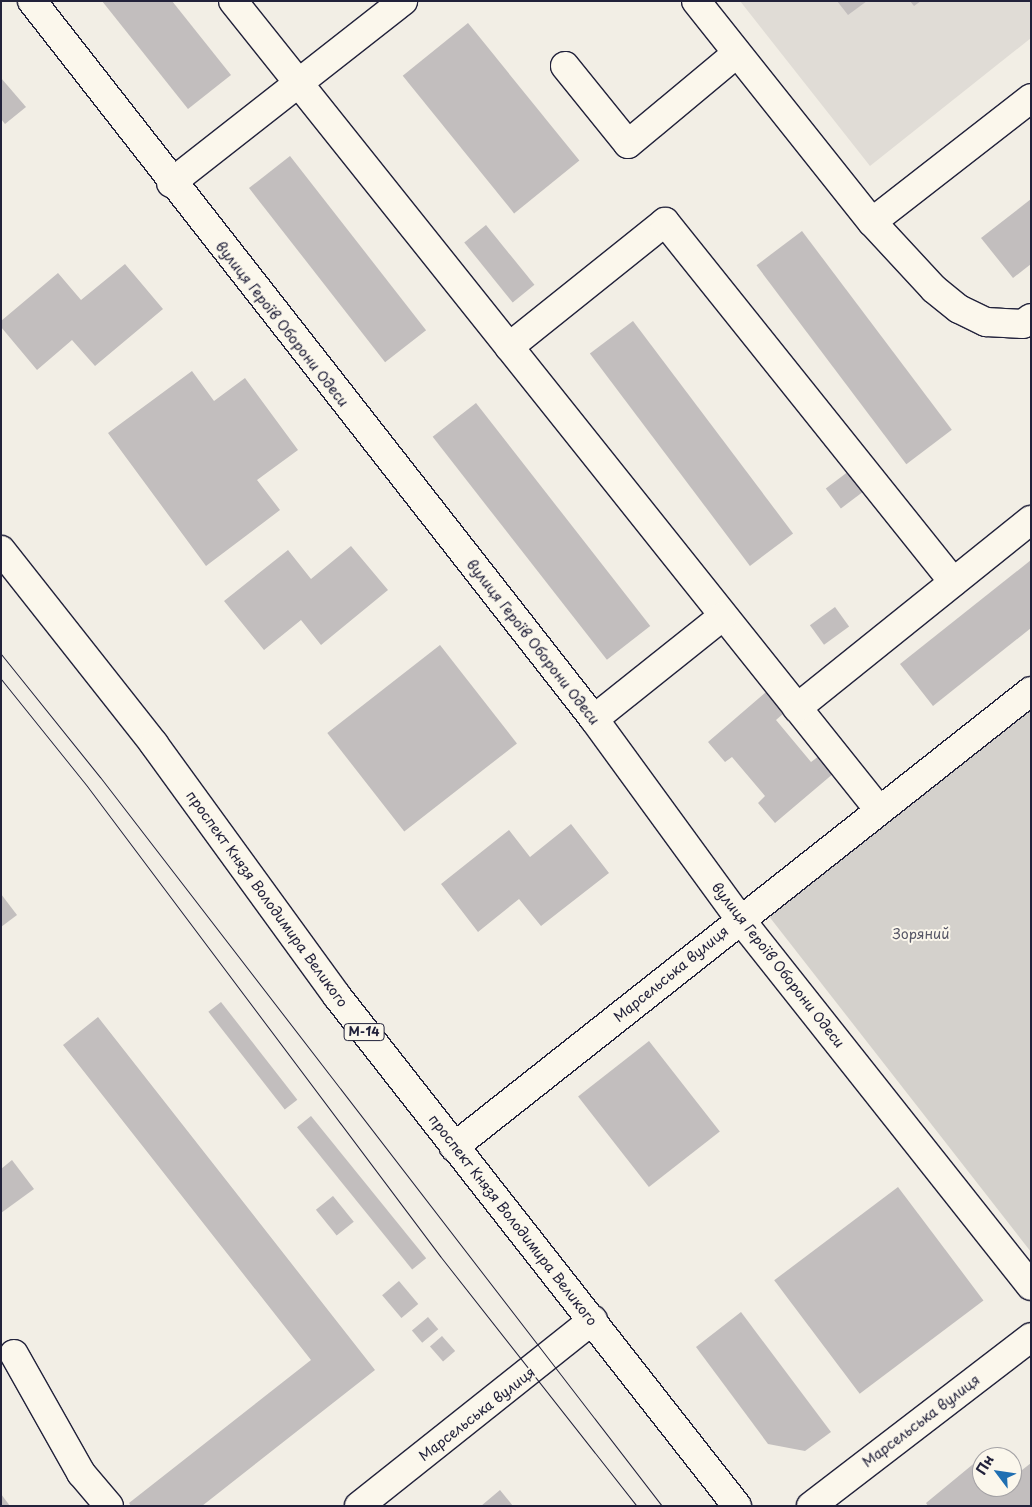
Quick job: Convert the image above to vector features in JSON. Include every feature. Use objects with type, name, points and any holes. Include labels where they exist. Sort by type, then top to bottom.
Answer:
[{"type":"street","name":"вулиця Героїв Оборони Одеси","points":[[32,1],[171,183],[594,720],[740,919],[1031,1286]]},
{"type":"street","points":[[233,1],[879,810]]},
{"type":"street","points":[[171,183],[403,1]]},
{"type":"street","points":[[696,1],[736,54],[872,222],[934,289],[959,309],[986,322],[1023,324],[1031,318]]},
{"type":"street","points":[[565,66],[628,144],[736,54]]},
{"type":"street","points":[[872,222],[1031,98]]},
{"type":"street","points":[[509,347],[665,222],[953,582]]},
{"type":"street","points":[[797,708],[1031,520]]},
{"type":"street","name":"проспект Князя Володимира Великого","points":[[1,550],[154,744],[337,996],[737,1506]]},
{"type":"street","points":[[594,720],[724,616]]},
{"type":"street","name":"Марсельська вулиця","points":[[454,1147],[740,919],[1031,691]]},
{"type":"street","name":"Марсельська вулиця","points":[[359,1506],[592,1320]]},
{"type":"street","name":"Марсельська вулиця","points":[[811,1506],[1031,1336]]},
{"type":"street","points":[[14,1354],[81,1473],[109,1506]]},
{"type":"shaded area","points":[[740,1],[1031,1],[1031,38],[870,166]]},
{"type":"green space","name":"Зоряний","points":[[1031,709],[1031,1252],[768,915]]},
{"type":"building","points":[[102,1],[172,1],[231,75],[188,109]]},
{"type":"building","points":[[837,1],[867,1],[848,15]]},
{"type":"building","points":[[910,1],[921,1],[914,6]]},
{"type":"building","points":[[468,23],[579,161],[514,213],[403,76]]},
{"type":"building","points":[[1,78],[26,107],[5,124],[1,119]]},
{"type":"building","points":[[290,156],[426,330],[385,362],[249,188]]},
{"type":"building","points":[[1031,199],[1031,264],[1013,278],[981,238]]},
{"type":"building","points":[[486,225],[534,285],[513,302],[464,243]]},
{"type":"building","points":[[802,231],[952,430],[906,464],[756,265]]},
{"type":"building","points":[[125,264],[163,309],[95,366],[72,340],[37,370],[1,327],[1,321],[58,273],[81,300]]},
{"type":"building","points":[[633,321],[793,533],[750,566],[590,353]]},
{"type":"building","points":[[192,371],[214,401],[245,378],[298,450],[257,480],[280,510],[206,566],[108,433]]},
{"type":"building","points":[[476,403],[650,626],[607,660],[433,437]]},
{"type":"building","points":[[849,471],[864,491],[841,508],[826,488]]},
{"type":"building","points":[[351,546],[388,590],[321,645],[301,620],[264,650],[224,601],[288,550],[311,579]]},
{"type":"building","points":[[1031,560],[1031,628],[933,706],[900,664]]},
{"type":"building","points":[[835,607],[849,626],[824,645],[810,625]]},
{"type":"building","points":[[440,645],[517,744],[404,832],[327,733]]},
{"type":"building","points":[[766,692],[784,713],[776,720],[811,762],[819,756],[834,773],[775,823],[758,803],[765,796],[732,757],[725,762],[708,742]]},
{"type":"building","points":[[571,824],[609,873],[541,926],[519,899],[478,932],[441,884],[509,830],[530,857]]},
{"type":"building","points":[[1,894],[17,915],[1,927]]},
{"type":"building","points":[[221,1002],[297,1100],[285,1110],[208,1012]]},
{"type":"building","points":[[98,1017],[375,1370],[202,1506],[131,1506],[129,1503],[311,1360],[63,1045]]},
{"type":"building","points":[[649,1041],[720,1132],[649,1187],[578,1096]]},
{"type":"building","points":[[311,1116],[426,1258],[412,1270],[297,1127]]},
{"type":"building","points":[[12,1160],[34,1189],[1,1213],[1,1169]]},
{"type":"building","points":[[898,1187],[983,1300],[860,1394],[774,1280]]},
{"type":"building","points":[[333,1196],[354,1222],[337,1235],[316,1210]]},
{"type":"building","points":[[399,1281],[418,1304],[401,1318],[382,1295]]},
{"type":"building","points":[[741,1312],[831,1432],[805,1451],[768,1444],[696,1347]]},
{"type":"building","points":[[428,1317],[438,1329],[422,1343],[412,1330]]},
{"type":"building","points":[[442,1336],[455,1351],[443,1362],[430,1346]]},
{"type":"building","points":[[1031,1463],[1031,1506],[928,1506],[926,1503],[972,1465],[972,1497],[1022,1497],[1022,1470]]},
{"type":"building","points":[[500,1490],[513,1506],[481,1506]]},
{"type":"building","points":[[1,1494],[10,1506],[1,1506]]},
{"type":"tram line","points":[[1,654],[100,777],[662,1506]]},
{"type":"tram line","points":[[1,679],[87,786],[440,1256],[637,1506]]}]
